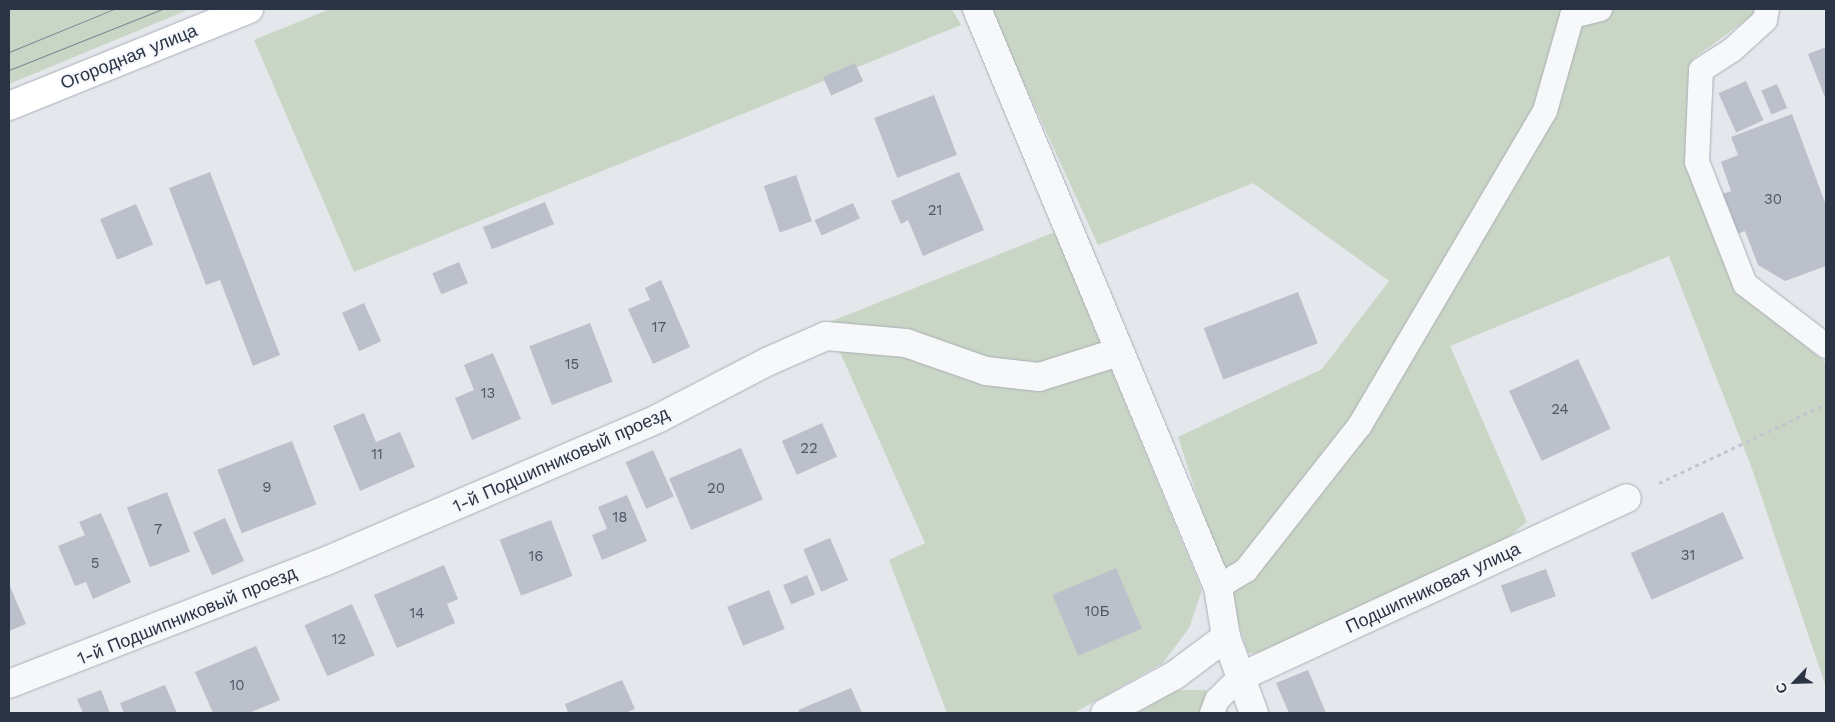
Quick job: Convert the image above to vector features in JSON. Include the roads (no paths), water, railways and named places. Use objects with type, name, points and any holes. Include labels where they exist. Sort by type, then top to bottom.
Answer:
[{"type":"street","name":"Огородная улица","points":[[9,106],[248,9]]},
{"type":"street","points":[[977,9],[1218,587],[1226,637],[1254,713]]},
{"type":"street","name":"1-й Подшипниковый проезд","points":[[9,684],[326,561],[659,418],[769,361],[826,336],[906,343],[986,371],[1039,377],[1120,352]]},
{"type":"street","name":"Подшипниковая улица","points":[[1240,677],[1627,498]]},
{"type":"street","points":[[1105,713],[1174,675],[1226,637]]},
{"type":"lane","points":[[1218,587],[1246,570],[1360,425],[1545,111],[1572,16],[1600,9]]},
{"type":"lane","points":[[1767,9],[1765,20],[1732,50],[1701,70],[1698,162],[1745,284],[1826,346]]},
{"type":"lane","points":[[1212,713],[1217,700],[1240,677]]},
{"type":"tram line","points":[[9,52],[114,9]]},
{"type":"tram line","points":[[9,70],[162,9]]}]
